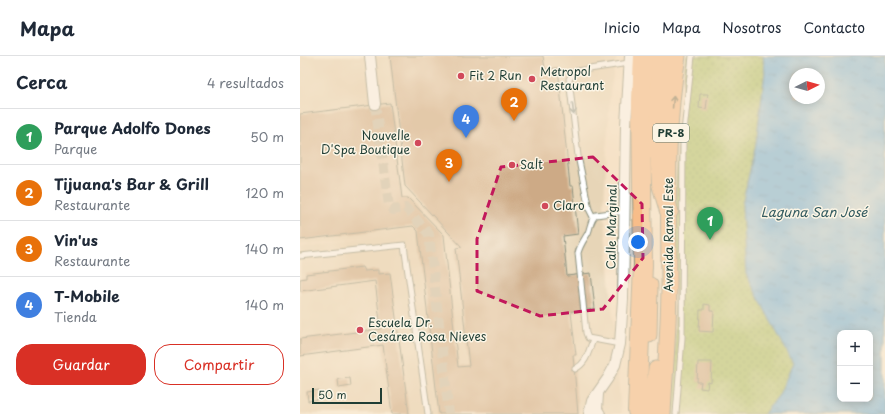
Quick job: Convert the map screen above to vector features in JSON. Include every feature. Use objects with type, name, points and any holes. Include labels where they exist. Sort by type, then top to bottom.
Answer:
[{"type":"highway","points":[[664,56],[660,91],[660,166],[661,184],[669,211]]},
{"type":"highway","points":[[634,58],[641,102],[643,272],[640,413]]},
{"type":"main road","name":"Avenida Ramal Este","points":[[640,413],[648,346],[650,310],[650,103],[653,56]]},
{"type":"main road","name":"Avenida Ramal Este","points":[[663,414],[669,284],[670,143],[675,75],[678,56]]},
{"type":"main road","points":[[640,413],[669,284]]},
{"type":"street","points":[[370,56],[375,104]]},
{"type":"street","name":"Calle Marginal","points":[[589,414],[592,401],[615,365],[620,344],[623,299],[626,125],[634,58]]},
{"type":"street","points":[[598,392],[597,409],[600,414]]},
{"type":"lane","points":[[676,414],[682,338],[683,141],[692,56]]},
{"type":"lane","points":[[620,344],[593,340],[588,338],[586,333],[578,253],[580,245],[589,232],[593,217],[589,209],[578,156],[569,79],[576,71],[634,58]]},
{"type":"lane","points":[[593,217],[596,215],[625,210]]},
{"type":"lane","points":[[300,256],[404,245],[428,414]]},
{"type":"lane","points":[[575,369],[582,366],[586,360],[593,340]]},
{"type":"highlighted area","points":[[593,157],[642,204],[643,258],[603,309],[540,316],[477,291],[477,239],[501,167]]},
{"type":"shaded area","points":[[300,56],[617,56],[610,92],[604,205],[621,414],[300,414],[300,247],[380,236],[300,245]]},
{"type":"green space","points":[[686,56],[763,56],[765,72],[756,144],[742,205],[746,274],[794,363],[779,395],[764,414],[671,414],[675,365],[676,188]]},
{"type":"water","name":"Laguna San José","points":[[763,56],[885,56],[885,414],[764,414],[779,395],[793,363],[746,274],[742,205],[756,144],[765,72]]},
{"type":"building","points":[[390,56],[543,56],[545,69],[558,68],[570,186],[573,186],[578,234],[563,236],[567,276],[591,273],[595,309],[571,312],[576,355],[573,355],[578,414],[439,414],[418,231],[413,226],[300,240],[300,114],[390,103],[402,198],[408,198],[444,235],[458,367],[469,366],[456,248],[462,247],[405,186]]},
{"type":"building","points":[[700,94],[708,94],[706,109],[699,108]]},
{"type":"building","points":[[362,267],[364,271],[378,270],[378,274],[390,273],[409,414],[392,414],[383,345],[300,356],[300,339],[381,329],[375,281],[300,291],[300,279],[306,278],[306,274]]},
{"type":"building","points":[[704,304],[710,305],[710,311],[714,311],[713,332],[699,331],[700,310],[704,310]]},
{"type":"building","points":[[698,362],[712,362],[711,383],[708,382],[707,389],[700,388],[701,382],[697,382]]},
{"type":"building","points":[[350,378],[351,386],[339,388],[338,379]]},
{"type":"building","points":[[319,390],[320,399],[308,401],[307,392]]},
{"type":"tunnel","points":[[375,104],[389,206],[393,210],[406,208],[429,234],[449,414]]},
{"type":"place","name":"Fit 2 Run","points":[[461,76]]},
{"type":"place","name":"Metropol Restaurant","points":[[532,79]]},
{"type":"place","name":"Tijuana's Bar & Grill","points":[[514,121]]},
{"type":"place","name":"T-Mobile","points":[[466,138]]},
{"type":"place","name":"Nouvelle D'Spa Boutique","points":[[418,143]]},
{"type":"place","name":"Salt","points":[[512,165]]},
{"type":"place","name":"Vin'us","points":[[449,182]]},
{"type":"place","name":"Claro","points":[[545,206]]},
{"type":"place","name":"Parque Adolfo Dones","points":[[710,240]]},
{"type":"place","name":"Escuela Dr. Cesáreo Rosa Nieves","points":[[360,330]]}]
